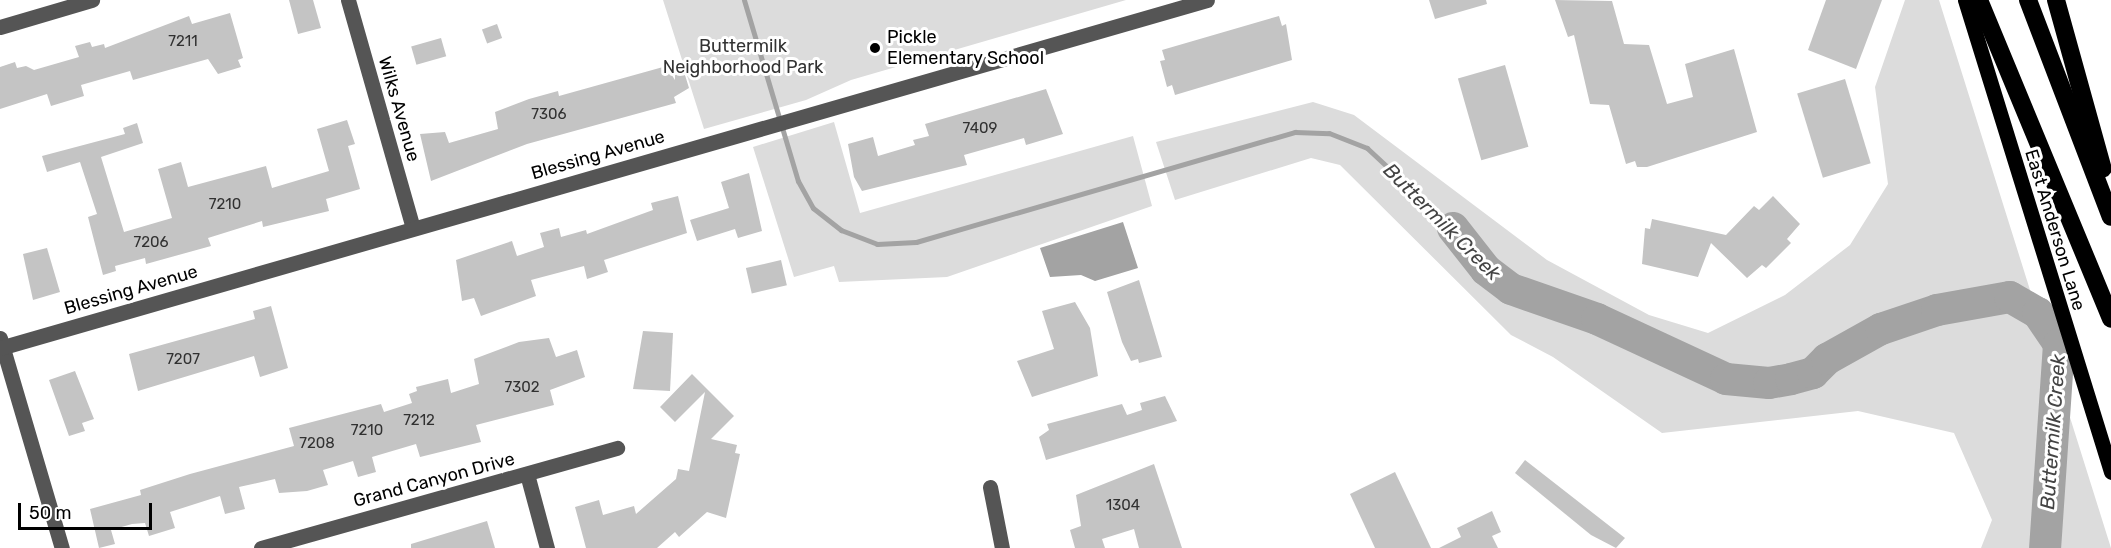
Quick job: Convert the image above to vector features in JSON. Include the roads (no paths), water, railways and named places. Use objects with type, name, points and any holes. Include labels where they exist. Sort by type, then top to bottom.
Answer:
[{"type":"highway","points":[[1979,0],[2111,319]]},
{"type":"highway","points":[[2028,0],[2111,217]]},
{"type":"highway","points":[[2056,0],[2111,195]]},
{"type":"main road","name":"East Anderson Lane","points":[[1965,0],[2030,218],[2111,472]]},
{"type":"street","points":[[0,27],[92,0]]},
{"type":"street","name":"Wilks Avenue","points":[[348,0],[413,228]]},
{"type":"street","name":"Blessing Avenue","points":[[1,345],[1207,0]]},
{"type":"street","points":[[1,345],[62,548]]},
{"type":"street","name":"Grand Canyon Drive","points":[[261,548],[310,541],[617,448]]},
{"type":"street","points":[[527,474],[548,548]]},
{"type":"street","points":[[990,487],[1002,548]]},
{"type":"waterway","name":"Buttermilk Creek","points":[[744,0],[798,181],[813,208],[841,230],[877,244],[916,242],[1295,132],[1329,133],[1367,148],[1453,228]]},
{"type":"waterway","name":"Buttermilk Creek","points":[[1453,228],[1486,270],[1511,289],[1597,319],[1726,379],[1769,383],[1813,373],[1827,359],[1881,329],[1937,310],[2010,297],[2038,313],[2059,344],[2045,548]]},
{"type":"place","name":"Pickle Elementary School","points":[[875,48]]},
{"type":"park label","name":"Buttermilk Neighborhood Park","points":[[743,57]]}]
